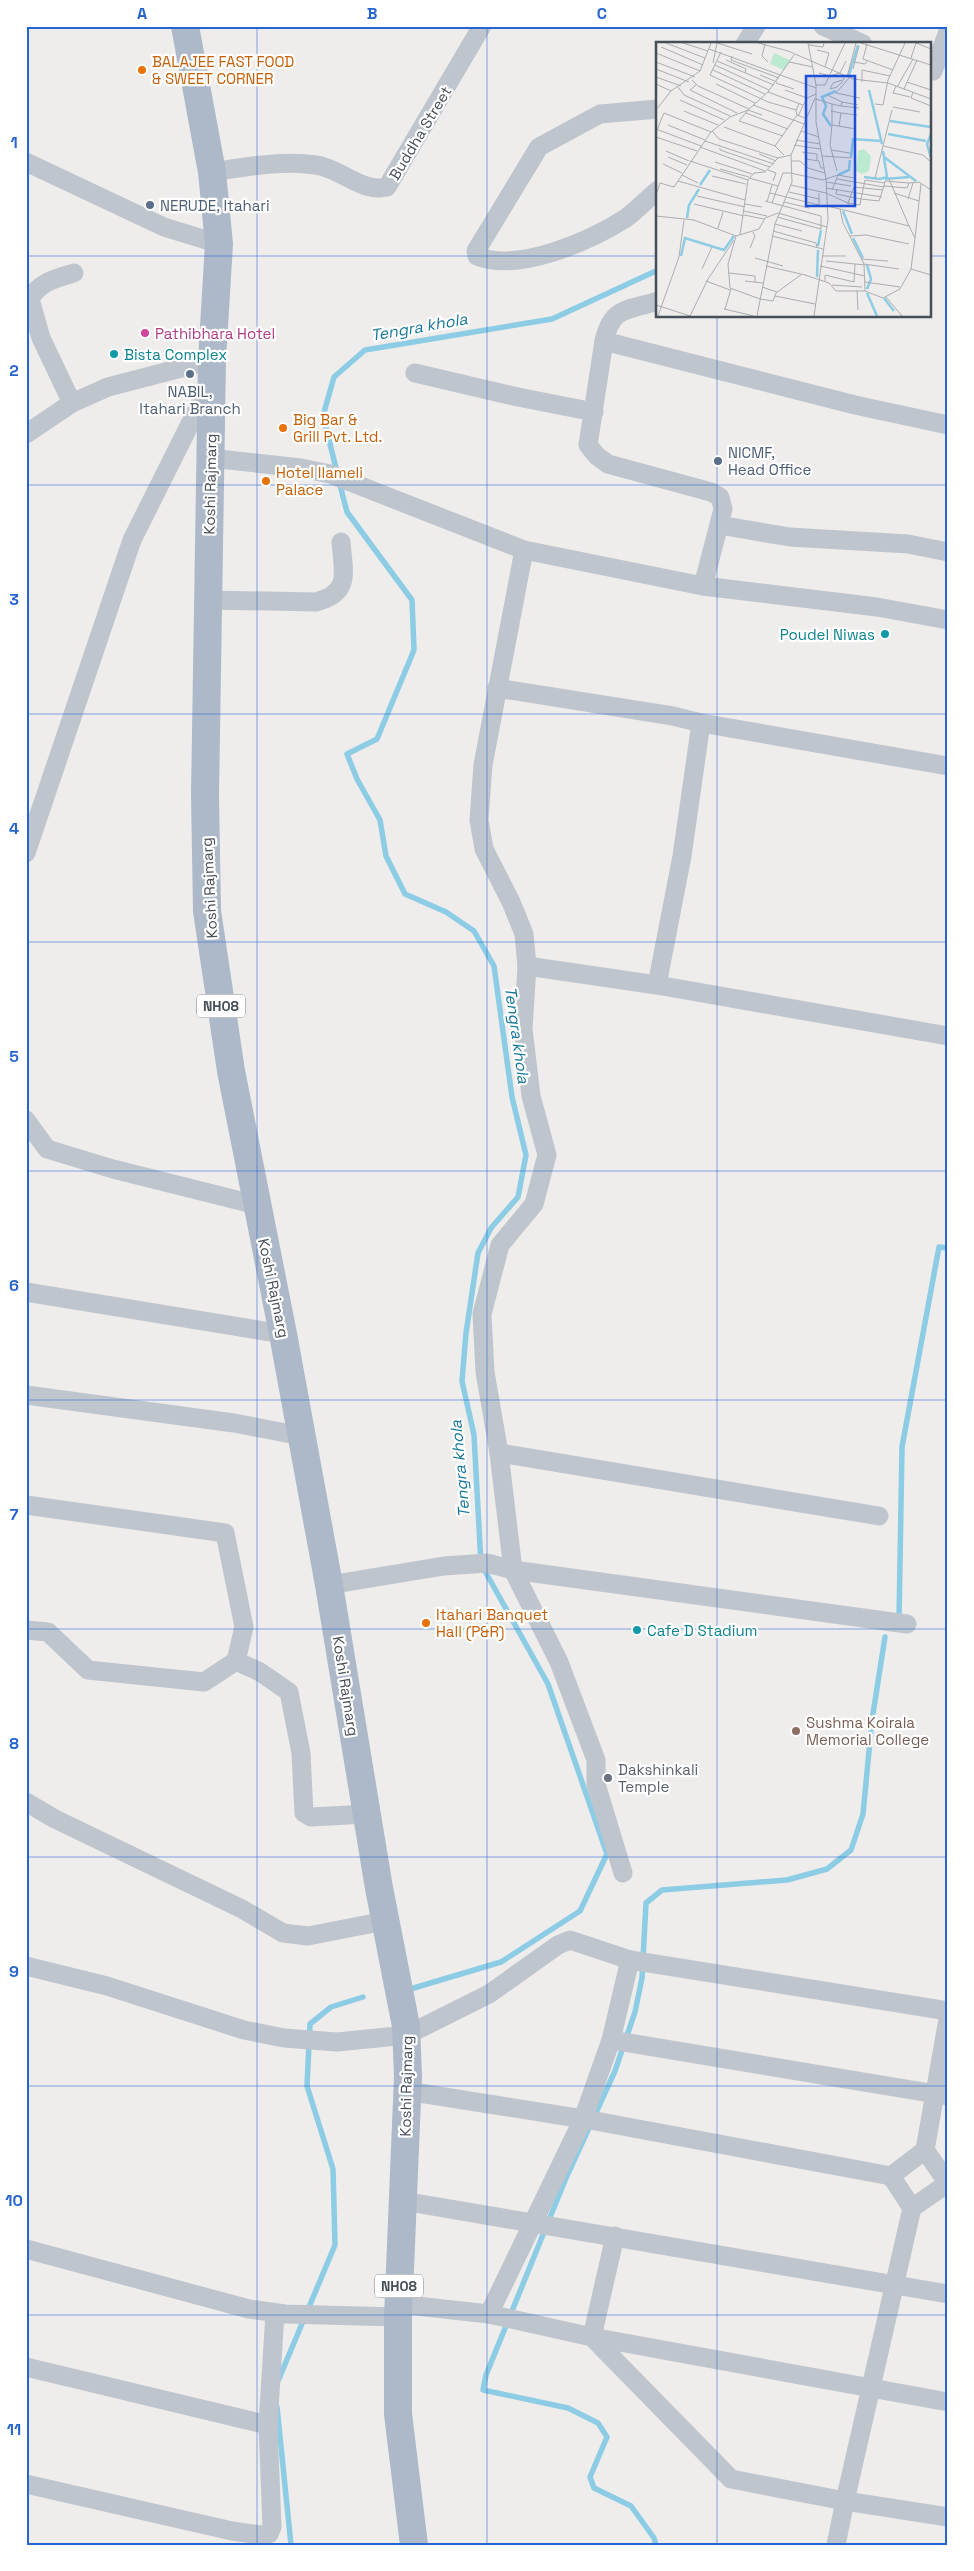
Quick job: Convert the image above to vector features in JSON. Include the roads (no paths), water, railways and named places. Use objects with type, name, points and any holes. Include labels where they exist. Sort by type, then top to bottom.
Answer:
[{"type":"main road","name":"Koshi Rajmarg","points":[[185,26],[212,172],[219,244],[212,370],[210,458],[205,796],[207,911],[231,1072],[302,1436],[329,1585],[385,1922],[407,2031],[407,2091],[398,2310],[398,2414],[414,2545]]},
{"type":"street","name":"Buddha Street","points":[[212,172],[277,164],[317,165],[373,188],[388,187],[482,26]]},
{"type":"street","points":[[747,42],[756,26]]},
{"type":"street","points":[[823,26],[859,42]]},
{"type":"street","points":[[937,72],[948,32]]},
{"type":"street","points":[[656,109],[600,114],[539,147],[476,252],[477,256],[518,261],[568,247],[626,217],[656,192]]},
{"type":"street","points":[[26,162],[164,227],[219,244]]},
{"type":"street","points":[[72,403],[41,338],[30,299],[35,290],[49,281],[74,273]]},
{"type":"street","points":[[656,302],[614,315],[608,323],[588,445],[597,456],[608,464],[711,492],[720,497],[723,509],[703,586]]},
{"type":"street","points":[[604,341],[846,402],[948,425]]},
{"type":"street","points":[[26,434],[72,403],[108,387],[212,370]]},
{"type":"street","points":[[27,849],[132,540],[212,370]]},
{"type":"street","points":[[416,373],[518,397],[594,412]]},
{"type":"street","points":[[210,458],[302,468],[330,474],[524,550],[703,586],[877,607],[948,620]]},
{"type":"street","points":[[719,524],[790,537],[908,544],[948,552]]},
{"type":"street","points":[[208,600],[316,602],[327,599],[340,590],[344,583],[341,542]]},
{"type":"street","points":[[524,550],[483,766],[479,820],[484,849],[511,902],[524,934],[527,966],[522,1030],[531,1096],[547,1155],[534,1204],[500,1246],[482,1314],[484,1372],[498,1453],[512,1570],[560,1662],[596,1760],[596,1784],[623,1873]]},
{"type":"street","points":[[498,688],[674,716],[701,723],[948,766]]},
{"type":"street","points":[[657,985],[682,856],[701,723]]},
{"type":"street","points":[[527,966],[657,985],[948,1036]]},
{"type":"street","points":[[26,1120],[47,1149],[113,1169],[257,1205]]},
{"type":"street","points":[[26,1292],[283,1334]]},
{"type":"street","points":[[26,1395],[234,1423],[302,1436]]},
{"type":"street","points":[[498,1453],[879,1516]]},
{"type":"street","points":[[26,1505],[225,1533],[244,1626],[236,1661],[204,1682],[88,1670],[48,1632],[26,1630]]},
{"type":"street","points":[[329,1585],[487,1563],[512,1570],[907,1624]]},
{"type":"street","points":[[236,1661],[260,1672],[288,1692],[301,1754],[304,1813],[306,1816],[367,1814]]},
{"type":"street","points":[[26,1802],[55,1820],[242,1910],[283,1934],[308,1936],[385,1922]]},
{"type":"street","points":[[26,1966],[107,1986],[244,2030],[284,2038],[337,2042],[407,2031],[489,1994],[558,1946],[570,1940],[666,1967],[948,2011]]},
{"type":"street","points":[[503,2316],[590,2120],[616,2041],[636,1960]]},
{"type":"street","points":[[891,2176],[925,2150],[942,2095],[948,2019]]},
{"type":"street","points":[[616,2041],[942,2095]]},
{"type":"street","points":[[407,2091],[590,2120],[891,2176],[912,2208]]},
{"type":"street","points":[[836,2545],[912,2208],[947,2183],[925,2150]]},
{"type":"street","points":[[402,2201],[948,2294]]},
{"type":"street","points":[[592,2337],[615,2236]]},
{"type":"street","points":[[26,2249],[249,2309],[280,2314],[398,2310],[503,2316],[592,2337],[948,2402]]},
{"type":"street","points":[[26,2484],[232,2530],[261,2535],[269,2534],[272,2527],[268,2425],[280,2314]]},
{"type":"street","points":[[592,2337],[732,2479],[948,2517]]},
{"type":"street","points":[[26,2367],[268,2425]]},
{"type":"waterway","name":"Tengra khola","points":[[337,472],[323,416],[334,377],[365,350],[552,319],[656,271]]},
{"type":"waterway","name":"Tengra khola","points":[[339,481],[347,512],[412,600],[414,650],[377,739],[347,754],[357,779],[380,820],[386,856],[405,894],[446,912],[474,931],[494,966],[512,1097],[526,1155],[518,1197],[491,1228],[478,1253],[466,1333],[462,1381],[474,1435],[481,1564],[548,1684],[607,1854],[580,1911],[501,1962],[407,1990]]},
{"type":"waterway","points":[[899,1620],[902,1447],[939,1247],[948,1248]]},
{"type":"waterway","points":[[656,2545],[654,2538],[631,2506],[594,2488],[590,2477],[607,2437],[598,2423],[568,2408],[483,2390],[486,2375],[566,2178],[615,2071],[635,2012],[642,1978],[646,1903],[662,1890],[787,1880],[827,1869],[851,1850],[863,1814],[872,1720],[885,1637]]},
{"type":"waterway","points":[[278,2381],[335,2245],[333,2169],[307,2086],[310,2024],[331,2007],[363,1997]]},
{"type":"waterway","points":[[277,2407],[291,2545]]},
{"type":"place","name":"BALAJEE FAST FOOD & SWEET CORNER","points":[[142,70]]},
{"type":"place","name":"NERUDE, Itahari","points":[[150,205]]},
{"type":"place","name":"Pathibhara Hotel","points":[[145,333]]},
{"type":"place","name":"Bista Complex","points":[[114,354]]},
{"type":"place","name":"NABIL, Itahari Branch","points":[[190,374]]},
{"type":"place","name":"Big Bar & Grill Pvt. Ltd.","points":[[283,428]]},
{"type":"place","name":"NICMF, Head Office","points":[[718,461]]},
{"type":"place","name":"Hotel Ilameli Palace","points":[[266,481]]},
{"type":"place","name":"Poudel Niwas","points":[[885,634]]},
{"type":"place","name":"Itahari Banquet Hall (P&R)","points":[[426,1623]]},
{"type":"place","name":"Cafe D Stadium","points":[[637,1630]]},
{"type":"place","name":"Sushma Koirala Memorial College","points":[[796,1731]]},
{"type":"place","name":"Dakshinkali Temple","points":[[608,1778]]}]
